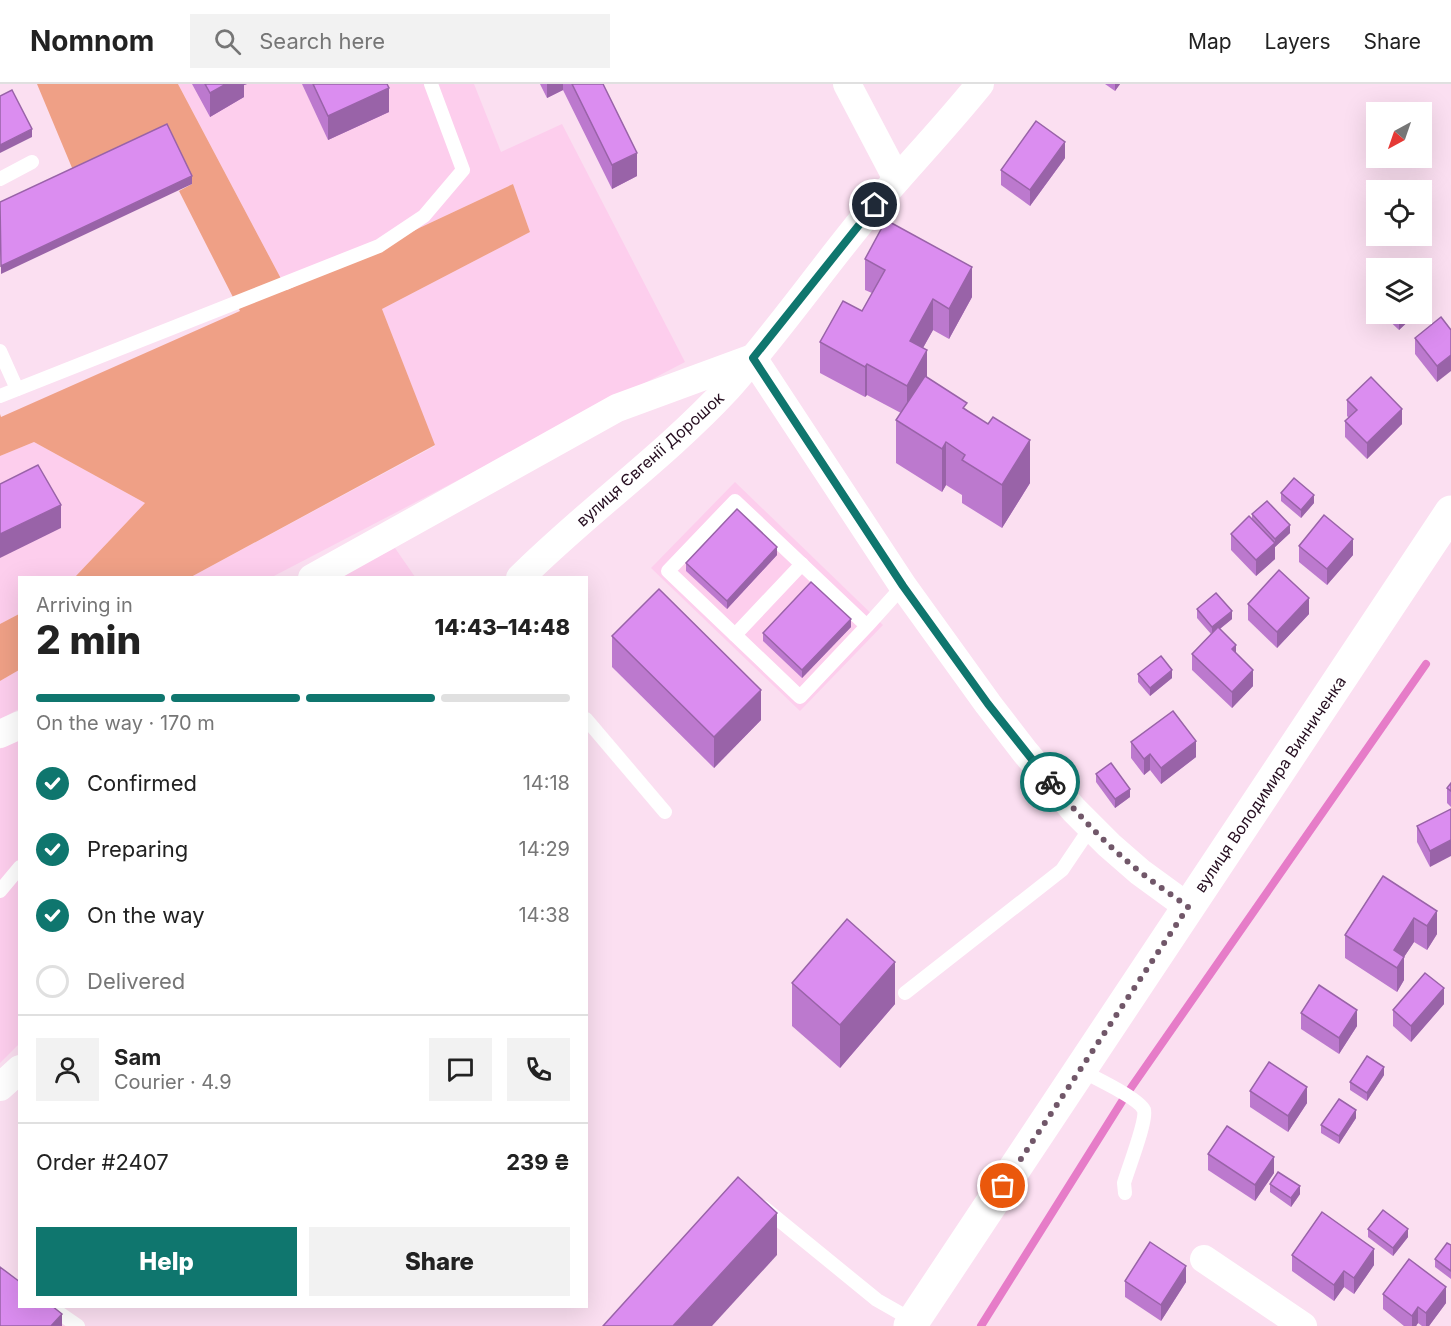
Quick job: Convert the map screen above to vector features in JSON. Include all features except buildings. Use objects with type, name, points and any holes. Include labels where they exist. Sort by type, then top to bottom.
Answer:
[{"type":"main road","name":"вулиця Володимира Винниченка","points":[[915,1324],[1080,1070],[1451,512]]},
{"type":"street","points":[[847,84],[897,179]]},
{"type":"street","name":"вулиця Євгенії Дорошок","points":[[521,576],[699,417],[727,388],[897,179],[980,84]]},
{"type":"street","points":[[316,576],[617,408],[753,358],[903,586],[1025,752],[1068,803],[1109,845],[1140,872],[1188,907]]},
{"type":"street","points":[[0,734],[18,726]]},
{"type":"street","points":[[0,1086],[18,1071]]},
{"type":"street","points":[[1204,1259],[1303,1326]]},
{"type":"lane","points":[[0,396],[379,246],[424,216],[463,170],[431,84]]},
{"type":"lane","points":[[0,179],[32,162]]},
{"type":"lane","points":[[0,351],[16,389]]},
{"type":"lane","points":[[867,626],[735,501],[668,571],[800,697],[867,626],[903,586]]},
{"type":"lane","points":[[735,635],[802,564]]},
{"type":"lane","points":[[588,720],[665,812]]},
{"type":"lane","points":[[904,993],[1062,870],[1092,827]]},
{"type":"lane","points":[[0,891],[18,869]]},
{"type":"lane","points":[[1080,1070],[1126,1095],[1143,1109],[1143,1122],[1124,1183],[1125,1193]]},
{"type":"lane","points":[[752,1199],[877,1300],[915,1324]]},
{"type":"lane","points":[[52,1308],[78,1326]]},
{"type":"shaded area","points":[[37,84],[178,84],[287,290],[513,184],[530,232],[382,309],[435,445],[193,576],[76,576],[145,503],[34,442],[0,456],[0,414],[1,417],[240,311],[179,191],[192,184],[75,175]]},
{"type":"shaded area","points":[[178,84],[474,84],[501,152],[562,124],[685,362],[274,576],[193,576],[435,446],[382,309],[530,232],[513,184],[287,290]]},
{"type":"shaded area","points":[[34,442],[145,503],[76,576],[18,576],[18,615],[0,624],[0,456]]},
{"type":"shaded area","points":[[735,482],[883,625],[800,711],[651,568]]},
{"type":"shaded area","points":[[395,548],[414,576],[340,576]]},
{"type":"shaded area","points":[[18,615],[18,671],[0,681],[0,624]]},
{"type":"shaded area","points":[[18,671],[18,710],[0,719],[0,681]]},
{"type":"shaded area","points":[[18,740],[18,1045],[0,1063],[0,749]]},
{"type":"waterway","points":[[981,1326],[1126,1095],[1426,664]]},
{"type":"way so far","points":[[1003,1186],[1188,907],[1140,872],[1109,845],[1050,782]]},
{"type":"route","points":[[875,205],[753,358],[903,586],[988,704],[1050,782]]}]
